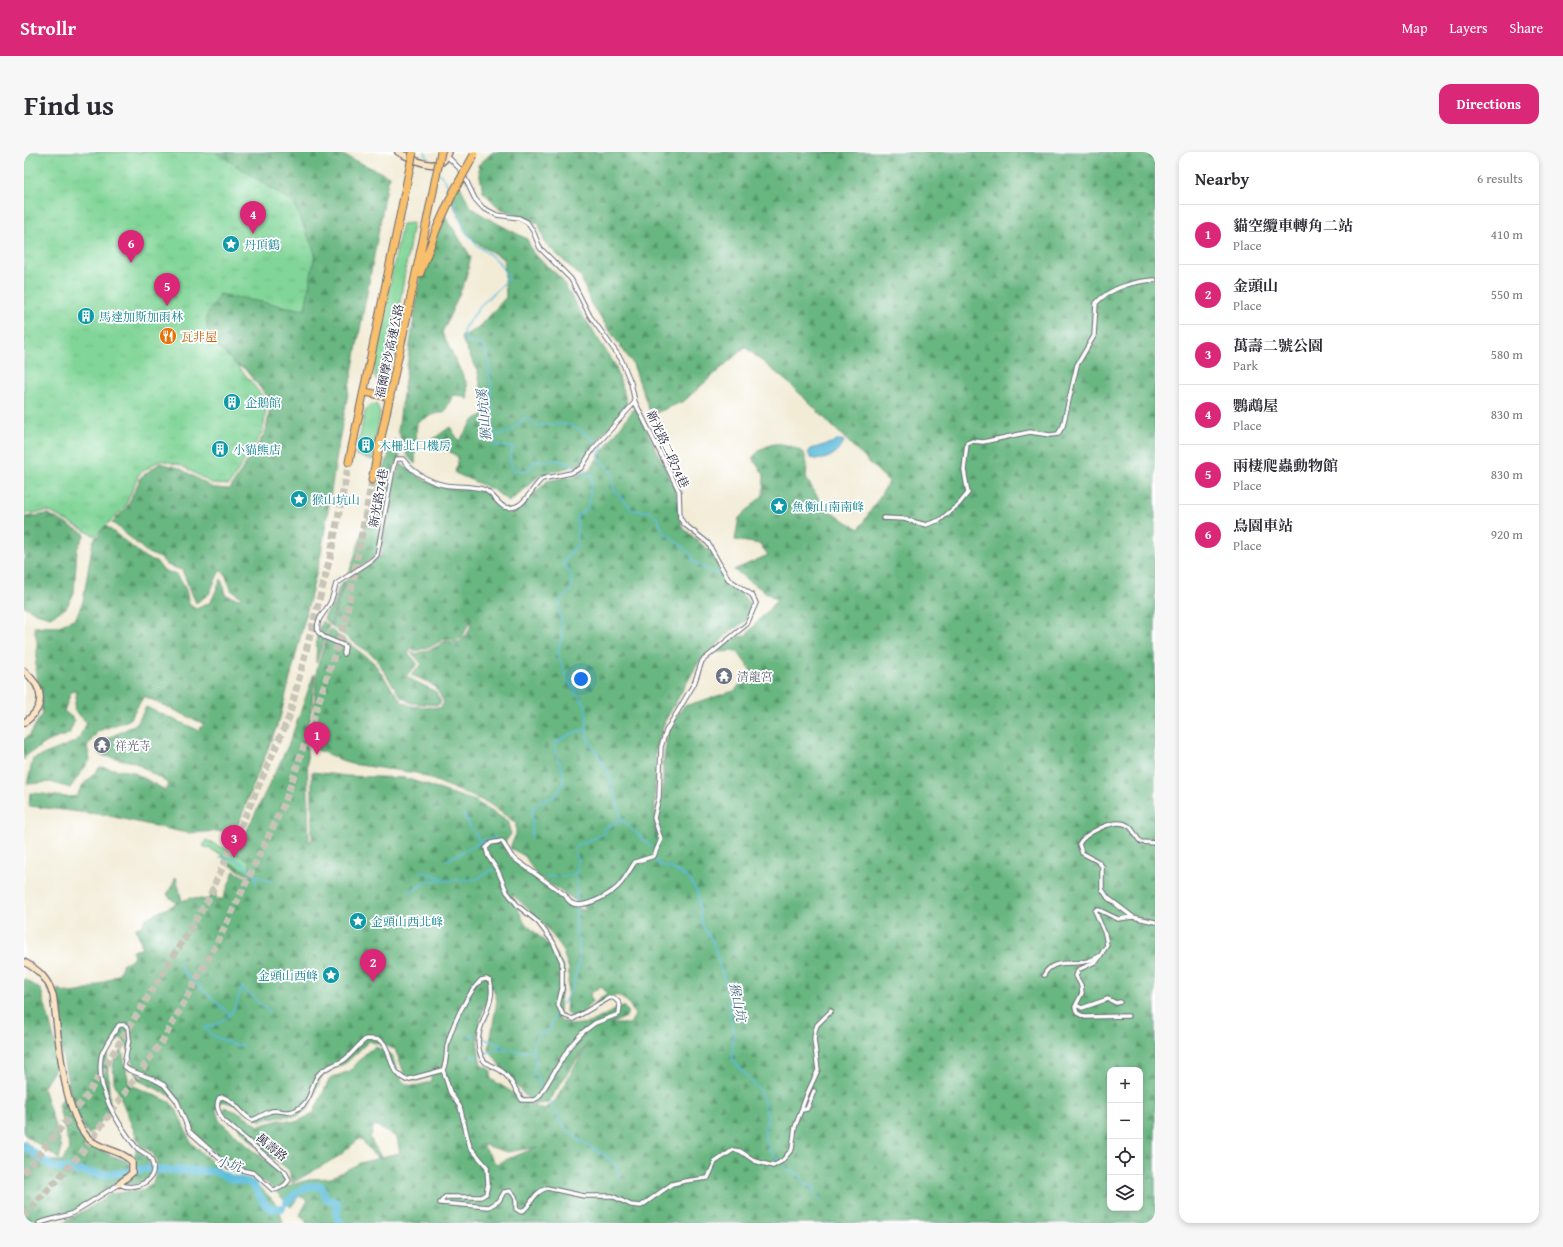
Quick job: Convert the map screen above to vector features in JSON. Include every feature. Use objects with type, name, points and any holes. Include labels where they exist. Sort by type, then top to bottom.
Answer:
[{"type":"highway","name":"福爾摩沙高速公路","points":[[349,462],[413,152]]},
{"type":"highway","points":[[413,292],[454,191],[475,153]]},
{"type":"highway","name":"福爾摩沙高速公路","points":[[372,480],[426,226],[445,155]]},
{"type":"highway","points":[[364,392],[390,397]]},
{"type":"street","points":[[398,152],[413,161],[424,164],[435,164],[445,155]]},
{"type":"street","name":"新光路二段74巷","points":[[445,155],[461,170],[475,199],[483,208],[497,215],[519,218],[527,222],[533,231],[540,248],[571,279],[590,316],[621,359],[631,383],[634,402],[679,491],[680,518],[684,524],[708,544],[728,579],[752,595],[756,603],[747,624],[702,661],[694,684],[666,731],[661,747],[659,797],[654,818],[661,839],[654,856],[635,862],[620,885],[607,894],[587,905],[580,905],[574,904],[512,857],[502,841],[495,841],[488,845],[486,851],[488,856],[498,871],[507,892],[518,906],[538,922],[553,942],[562,962],[562,990],[558,1005],[563,1015],[573,1019],[612,997],[617,1000],[620,1005],[620,1010],[615,1016],[595,1023],[583,1032],[570,1046],[539,1096],[525,1101],[522,1100],[506,1074],[483,1062],[479,1051],[479,1030],[488,1006],[492,987],[490,981],[486,979],[481,980],[460,1012],[451,1032],[447,1046],[446,1062],[443,1070],[450,1092],[460,1107],[470,1147],[487,1167],[488,1176],[486,1194],[481,1198],[445,1197],[440,1203],[489,1207],[499,1201],[504,1192],[510,1190],[515,1194],[517,1199],[516,1209],[520,1212],[526,1210],[534,1196],[547,1188],[584,1196],[612,1196],[631,1205],[641,1206],[672,1184],[708,1178],[715,1162],[733,1150],[740,1152],[750,1159],[773,1166],[782,1161],[792,1149],[796,1127],[807,1094],[818,1070],[814,1039],[815,1031],[817,1025],[831,1011]]},
{"type":"street","points":[[883,518],[904,519],[926,525],[940,520],[959,504],[968,493],[964,470],[967,443],[972,440],[983,442],[1030,432],[1050,435],[1058,434],[1063,426],[1077,365],[1094,336],[1096,303],[1104,294],[1111,290],[1155,280]]},
{"type":"street","name":"新光路74巷","points":[[344,654],[345,646],[324,637],[318,632],[318,623],[320,616],[331,602],[336,584],[372,560],[377,554],[396,459],[403,459],[414,472],[445,485],[471,486],[486,490],[500,505],[507,508],[525,501],[542,479],[577,471],[581,468],[598,443],[634,402]]},
{"type":"street","points":[[24,671],[38,689],[40,703],[36,713],[24,723]]},
{"type":"street","points":[[1133,917],[1112,902],[1104,894],[1102,884],[1102,866],[1097,861],[1082,853],[1079,844],[1082,839],[1104,826],[1118,823],[1128,825],[1141,842],[1155,842]]},
{"type":"street","points":[[1128,1016],[1085,1017],[1075,1011],[1076,1005],[1082,993],[1081,985],[1076,976],[1078,970],[1094,963],[1103,953],[1107,940],[1095,911],[1097,909],[1118,919],[1133,917],[1155,922]]},
{"type":"street","points":[[1044,975],[1051,966],[1065,962],[1088,961],[1103,953]]},
{"type":"street","points":[[24,962],[38,972],[50,985],[53,995],[65,1081],[72,1108],[80,1124],[88,1138],[127,1157],[132,1162],[132,1173],[119,1184],[71,1214],[39,1223]]},
{"type":"street","points":[[1076,1005],[1082,1008],[1108,999],[1120,1002]]},
{"type":"street","name":"萬壽路","points":[[119,1184],[126,1188],[141,1185],[149,1180],[153,1166],[148,1154],[136,1148],[122,1128],[109,1106],[104,1090],[101,1056],[118,1026],[125,1025],[129,1033],[124,1066],[128,1070],[153,1079],[164,1085],[177,1101],[189,1131],[229,1167],[254,1173],[273,1190],[281,1189],[287,1183],[289,1180],[285,1172],[223,1120],[218,1111],[217,1102],[219,1098],[223,1097],[233,1101],[240,1112],[252,1120],[270,1111],[288,1114],[304,1105],[308,1100],[314,1081],[319,1074],[327,1067],[346,1059],[358,1044],[366,1039],[380,1040],[386,1046],[391,1065],[400,1077],[406,1080],[443,1070]]},
{"type":"street","points":[[802,1110],[807,1109],[814,1091]]},
{"type":"green space","points":[[24,152],[215,152],[294,203],[315,253],[305,310],[219,294],[206,317],[209,338],[243,372],[267,402],[263,431],[229,485],[213,484],[180,465],[160,460],[139,474],[125,507],[95,536],[48,511],[25,514],[24,516]]},
{"type":"green space","points":[[96,152],[336,152],[389,176],[339,441],[321,554],[280,718],[236,830],[187,833],[105,815],[29,806],[30,793],[65,797],[77,796],[81,787],[100,767],[133,772],[165,790],[169,784],[134,762],[100,755],[97,748],[102,741],[137,724],[146,707],[198,730],[204,724],[144,696],[129,720],[98,731],[87,746],[90,760],[70,788],[51,782],[27,784],[33,759],[77,741],[87,723],[74,710],[77,691],[71,692],[64,711],[75,720],[69,734],[49,741],[25,756],[24,760],[24,739],[29,736],[42,714],[40,691],[35,670],[37,641],[34,627],[59,626],[76,618],[83,601],[93,541],[106,526],[146,558],[156,561],[164,571],[177,574],[186,590],[189,604],[196,609],[211,602],[221,579],[226,595],[239,599],[242,597],[232,591],[225,574],[220,570],[209,594],[196,603],[182,570],[167,565],[161,558],[148,553],[112,522],[127,507],[141,477],[160,463],[179,468],[213,488],[230,489],[266,431],[271,401],[244,368],[195,354]]},
{"type":"green space","points":[[493,152],[1155,152],[1155,1223],[306,1223],[300,1215],[308,1200],[299,1196],[291,1207],[267,1183],[232,1169],[197,1138],[180,1100],[138,1080],[129,1050],[121,1037],[107,1053],[110,1111],[89,1135],[81,1123],[76,1114],[72,1101],[65,1068],[57,1011],[56,998],[58,989],[73,993],[97,986],[119,974],[123,963],[132,960],[134,956],[132,951],[141,949],[142,946],[136,928],[142,926],[146,918],[180,902],[176,903],[167,895],[176,877],[182,901],[190,898],[209,900],[215,886],[216,899],[223,899],[234,871],[245,877],[252,877],[252,875],[245,874],[230,865],[289,744],[314,674],[310,720],[304,742],[307,746],[309,842],[312,840],[312,772],[347,776],[405,778],[475,801],[507,821],[511,834],[503,845],[510,857],[551,890],[557,893],[569,906],[583,910],[587,908],[537,876],[525,856],[510,848],[516,834],[516,823],[488,803],[417,773],[351,764],[313,748],[308,740],[314,716],[317,667],[330,629],[373,662],[402,702],[411,706],[440,708],[444,703],[435,687],[428,682],[411,675],[422,664],[411,651],[416,654],[436,647],[445,641],[459,642],[464,638],[470,629],[471,619],[462,638],[457,640],[444,639],[434,645],[416,651],[411,648],[408,653],[418,664],[407,675],[407,677],[436,692],[441,703],[437,705],[411,703],[401,697],[375,657],[331,626],[345,581],[381,555],[395,477],[401,464],[424,480],[437,486],[451,489],[476,490],[487,495],[507,511],[518,510],[547,481],[574,476],[589,470],[635,407],[675,488],[682,527],[712,553],[727,583],[737,589],[752,606],[747,620],[732,630],[698,663],[665,721],[655,753],[656,840],[657,814],[663,789],[663,763],[669,727],[684,706],[734,691],[752,672],[737,651],[717,652],[730,639],[746,635],[777,600],[734,570],[768,555],[760,544],[735,540],[739,518],[763,495],[764,475],[752,458],[764,448],[776,444],[783,444],[804,453],[807,464],[806,478],[825,509],[859,529],[889,482],[790,384],[745,347],[684,401],[651,415],[633,364],[591,304],[581,277],[545,243],[539,224],[499,208],[483,192],[478,165]],"holes":[[[511,893],[540,920],[561,946],[569,969],[566,1012],[576,1020],[592,1002],[590,994],[601,986],[607,993],[595,1003],[595,1007],[617,995],[628,1002],[635,1015],[630,1024],[610,1024],[626,1017],[628,1011],[623,1006],[589,1023],[571,1025],[558,1018],[564,968],[552,948],[524,922]],[[492,985],[497,1000],[489,1049],[505,1074],[534,1105],[548,1102],[588,1043],[556,1100],[544,1109],[537,1108],[491,1079],[491,1070],[481,1065],[478,1042],[479,1024]],[[369,1041],[395,1049],[406,1078],[415,1081],[431,1076],[432,1081],[414,1086],[408,1085],[400,1078],[392,1055],[376,1047],[367,1052],[350,1071],[330,1078],[313,1114],[296,1122],[279,1120],[259,1126],[242,1114],[224,1107],[224,1112],[252,1142],[289,1170],[292,1183],[339,1156],[360,1138],[375,1156],[380,1158],[360,1163],[331,1178],[312,1179],[287,1186],[283,1174],[249,1147],[219,1120],[216,1110],[222,1101],[243,1107],[260,1121],[278,1116],[297,1116],[309,1108],[322,1075],[347,1062]],[[374,1125],[397,1137],[400,1153],[381,1157],[370,1138]],[[482,1144],[507,1152],[537,1147],[496,1164]]]},
{"type":"green space","points":[[458,183],[471,207],[487,218],[527,239],[533,253],[561,278],[578,308],[615,365],[627,403],[581,464],[540,475],[509,502],[494,490],[455,473],[458,457],[432,440],[450,427],[459,441],[473,421],[485,413],[478,372],[461,337],[479,328],[506,297],[504,259],[483,247],[466,233],[449,195]]},
{"type":"green space","points":[[442,211],[471,257],[465,281],[442,333],[467,384],[468,400],[463,396],[453,395],[444,413],[437,413],[417,422],[415,464],[406,454],[398,430],[420,275]]},
{"type":"green space","points":[[413,223],[390,363],[385,378],[379,382],[375,378],[375,359],[402,224]]},
{"type":"green space","points":[[371,404],[377,405],[380,413],[372,460],[356,455],[365,411]]},
{"type":"green space","points":[[394,439],[400,457],[392,473],[382,543],[378,554],[348,576]]},
{"type":"green space","points":[[48,514],[85,534],[77,549],[74,593],[66,608],[50,617],[36,613],[24,606],[24,519],[25,517]]},
{"type":"green space","points":[[344,581],[330,625],[324,619],[335,602],[338,589]]},
{"type":"green space","points":[[322,621],[329,626],[316,663],[317,635]]},
{"type":"green space","points":[[206,840],[249,860],[251,873],[225,861],[223,855],[203,846]]},
{"type":"green space","points":[[24,978],[41,990],[60,1061],[43,1088],[62,1148],[59,1159],[24,1134]]},
{"type":"green space","points":[[122,1050],[129,1084],[170,1102],[176,1109],[191,1143],[226,1175],[262,1189],[279,1207],[283,1223],[62,1223],[96,1204],[110,1194],[142,1190],[153,1183],[158,1165],[153,1153],[140,1145],[114,1082],[113,1062]]},
{"type":"green space","points":[[65,1096],[71,1115],[81,1131],[93,1145],[110,1155],[128,1162],[130,1164],[129,1174],[83,1206],[73,1211],[49,1220],[24,1223],[24,1141],[48,1161],[62,1161],[70,1149],[58,1105]]},
{"type":"green space","points":[[137,1148],[148,1159],[151,1168],[149,1178],[144,1182],[126,1185],[136,1172],[133,1160]]},
{"type":"water","points":[[841,440],[844,441],[839,450],[826,458],[811,458],[808,453],[811,449]]},
{"type":"waterway","name":"猴山坑溪","points":[[425,152],[429,161]]},
{"type":"waterway","name":"猴山坑溪","points":[[439,173],[445,180],[450,192]]},
{"type":"waterway","name":"猴山坑溪","points":[[454,200],[464,229],[477,245],[498,261],[509,279],[482,304],[463,330],[466,342],[483,346],[486,355],[489,366],[495,446],[513,447],[510,461],[513,470],[527,471],[536,461],[559,460],[592,476],[589,507],[577,516],[577,545],[562,563],[571,572],[571,591],[559,601],[562,633],[558,653],[566,678],[586,706],[587,737],[609,774],[622,820]]},
{"type":"waterway","points":[[493,435],[508,433],[526,417],[538,426],[547,424],[562,424],[575,427],[595,441]]},
{"type":"waterway","points":[[600,446],[602,449],[597,456],[612,473],[613,489],[632,510],[651,512],[658,519],[664,532],[689,552],[694,562],[707,570],[719,574]]},
{"type":"waterway","points":[[532,838],[532,809],[542,800],[554,797],[563,782],[563,770],[555,752],[554,743],[574,732],[587,730]]},
{"type":"waterway","points":[[463,814],[481,843]]},
{"type":"waterway","name":"猴山坑","points":[[622,820],[651,846]]},
{"type":"waterway","points":[[546,878],[551,876],[565,877],[577,871],[578,859],[574,850],[577,846],[605,833],[605,828],[622,820]]},
{"type":"waterway","points":[[447,860],[487,839],[496,837]]},
{"type":"waterway","points":[[220,857],[236,860],[263,879],[270,881]]},
{"type":"waterway","name":"猴山坑","points":[[656,860],[659,865],[672,868],[689,879],[697,892],[702,926],[712,940],[728,992],[732,1027],[734,1031],[732,1059],[759,1090],[764,1101],[767,1118],[765,1128],[766,1141],[771,1152],[779,1160]]},
{"type":"waterway","points":[[409,892],[429,881],[477,879],[494,869]]},
{"type":"waterway","points":[[420,871],[443,878],[443,880]]},
{"type":"waterway","points":[[563,1004],[571,990],[579,963],[579,944],[576,933],[577,871]]},
{"type":"waterway","points":[[255,874],[256,884]]},
{"type":"waterway","points":[[178,961],[184,972],[230,1015],[235,1007],[242,987],[269,1012]]},
{"type":"waterway","points":[[230,1015],[217,1024],[204,1028],[215,1037],[238,1046],[243,1044]]},
{"type":"waterway","points":[[541,1089],[536,1075],[532,1072],[537,1062],[532,1050],[537,1034],[544,1034],[551,1028],[551,1024],[556,1015]]},
{"type":"waterway","points":[[469,1035],[475,1037]]},
{"type":"waterway","points":[[482,1038],[503,1046],[504,1049],[525,1052],[532,1050]]},
{"type":"waterway","points":[[484,1053],[504,1049]]},
{"type":"waterway","points":[[470,1057],[477,1056]]},
{"type":"waterway","points":[[549,1099],[560,1121],[566,1129],[578,1139],[609,1158],[615,1165],[619,1176]]},
{"type":"waterway","name":"小坑","points":[[24,1146],[53,1167],[104,1175],[130,1172]]},
{"type":"waterway","name":"猴山坑溪","points":[[784,1165],[787,1169],[800,1175],[804,1183],[815,1188],[814,1195]]},
{"type":"waterway","name":"小坑","points":[[137,1170],[149,1169]]},
{"type":"waterway","name":"小坑","points":[[157,1170],[214,1171],[232,1179],[248,1182],[253,1185],[266,1206],[273,1209],[282,1208]]},
{"type":"waterway","name":"小坑","points":[[287,1202],[294,1195],[306,1188],[321,1186],[326,1198],[338,1204],[337,1216],[341,1223]]},
{"type":"waterway","name":"猴山坑溪","points":[[817,1199],[822,1198]]},
{"type":"tunnel","points":[[24,1173],[86,1097],[208,900],[289,717],[330,558],[349,462]]},
{"type":"tunnel","points":[[24,1216],[80,1155],[163,1040],[216,945],[285,802],[345,623],[372,480]]},
{"type":"place","name":"鸚鵡屋","points":[[253,234]]},
{"type":"place","name":"丹頂鶴","points":[[231,244]]},
{"type":"place","name":"鳥園車站","points":[[131,263]]},
{"type":"place","name":"兩棲爬蟲動物館","points":[[167,306]]},
{"type":"place","name":"馬達加斯加雨林","points":[[86,316]]},
{"type":"place","name":"瓦非屋","points":[[168,336]]},
{"type":"place","name":"企鵝館","points":[[232,402]]},
{"type":"place","name":"木柵北口機房","points":[[366,445]]},
{"type":"place","name":"小貓熊店","points":[[220,449]]},
{"type":"place","name":"猴山坑山","points":[[299,499]]},
{"type":"place","name":"魚衡山南南峰","points":[[779,506]]},
{"type":"place","name":"清龍宮","points":[[724,676]]},
{"type":"place","name":"祥光寺","points":[[102,745]]},
{"type":"place","name":"貓空纜車轉角二站","points":[[317,755]]},
{"type":"place","name":"萬壽二號公園","points":[[234,858]]},
{"type":"place","name":"金頭山西北峰","points":[[358,921]]},
{"type":"place","name":"金頭山西峰","points":[[331,975]]},
{"type":"place","name":"金頭山","points":[[373,982]]}]
